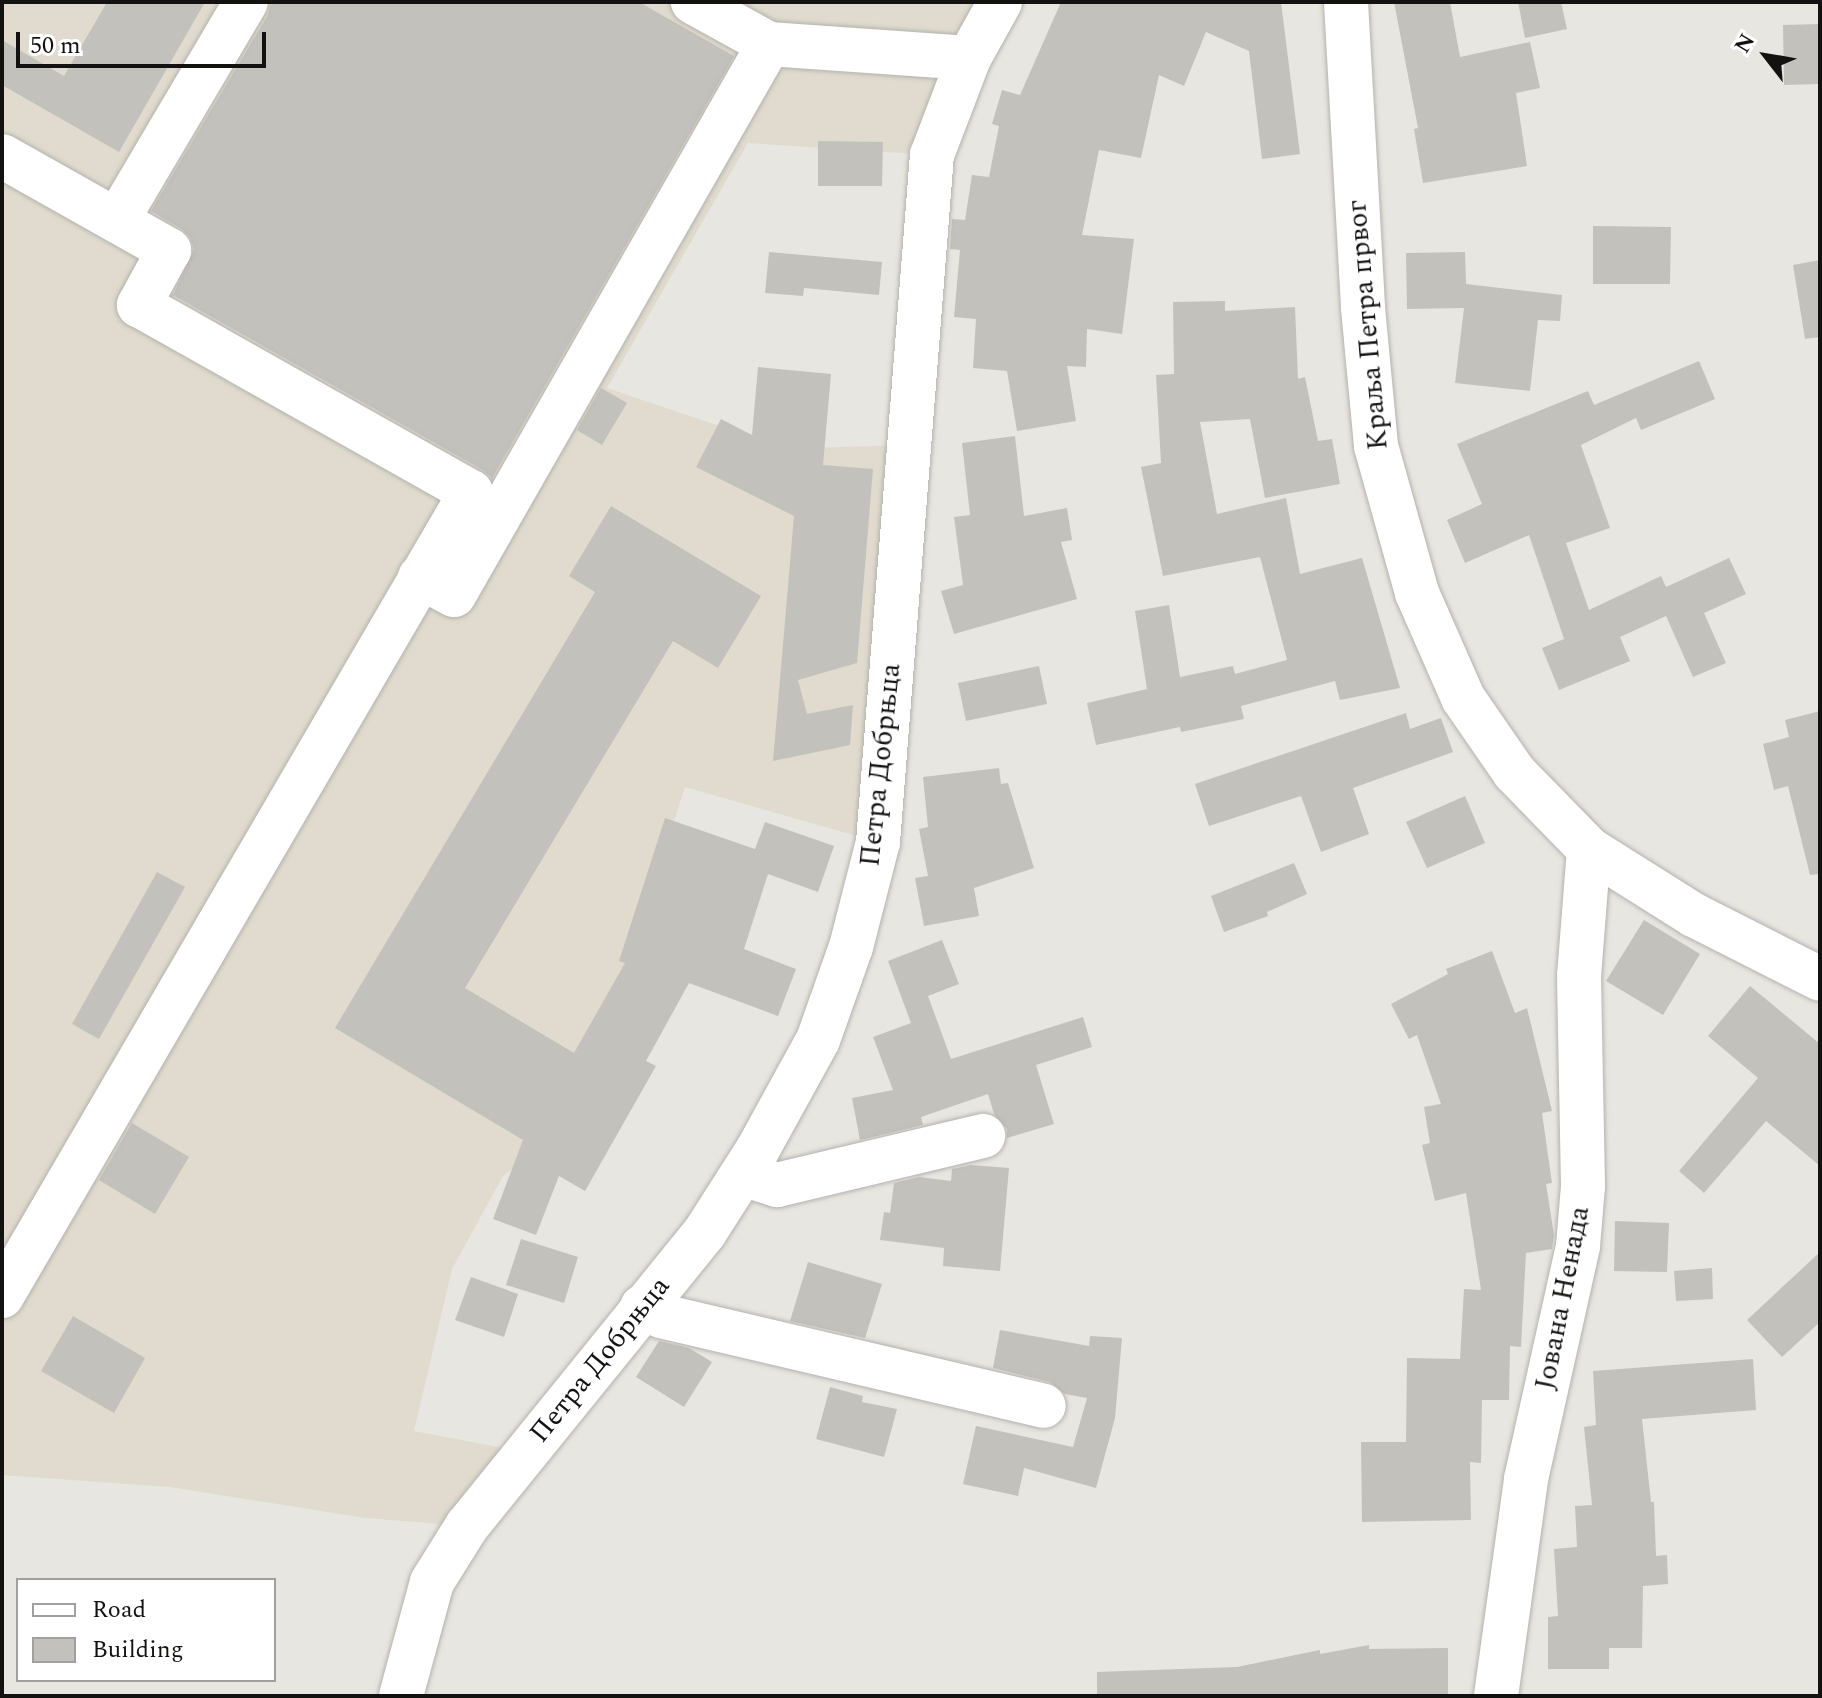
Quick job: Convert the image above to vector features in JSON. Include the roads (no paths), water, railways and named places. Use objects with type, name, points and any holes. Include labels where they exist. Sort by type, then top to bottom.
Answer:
[{"type":"street","points":[[117,220],[246,2]]},
{"type":"street","points":[[693,2],[769,44],[969,58]]},
{"type":"street","name":"Петра Добрњца","points":[[401,1696],[432,1582],[467,1526],[705,1232],[743,1174],[818,1040],[851,947],[878,842],[932,155],[969,58],[1000,2]]},
{"type":"street","name":"Краља Петра првог","points":[[1346,2],[1363,308],[1376,446],[1417,593],[1463,698],[1514,772],[1589,849],[1694,915],[1820,979]]},
{"type":"street","points":[[420,577],[454,595],[769,44]]},
{"type":"street","points":[[2,156],[169,250],[139,305],[471,492],[2,1296]]},
{"type":"street","name":"Јована Ненада","points":[[1496,1696],[1526,1479],[1578,1246],[1583,1186],[1579,976],[1589,849]]},
{"type":"street","points":[[743,1174],[777,1185],[983,1136]]},
{"type":"street","points":[[642,1307],[661,1316],[1044,1406]]}]
